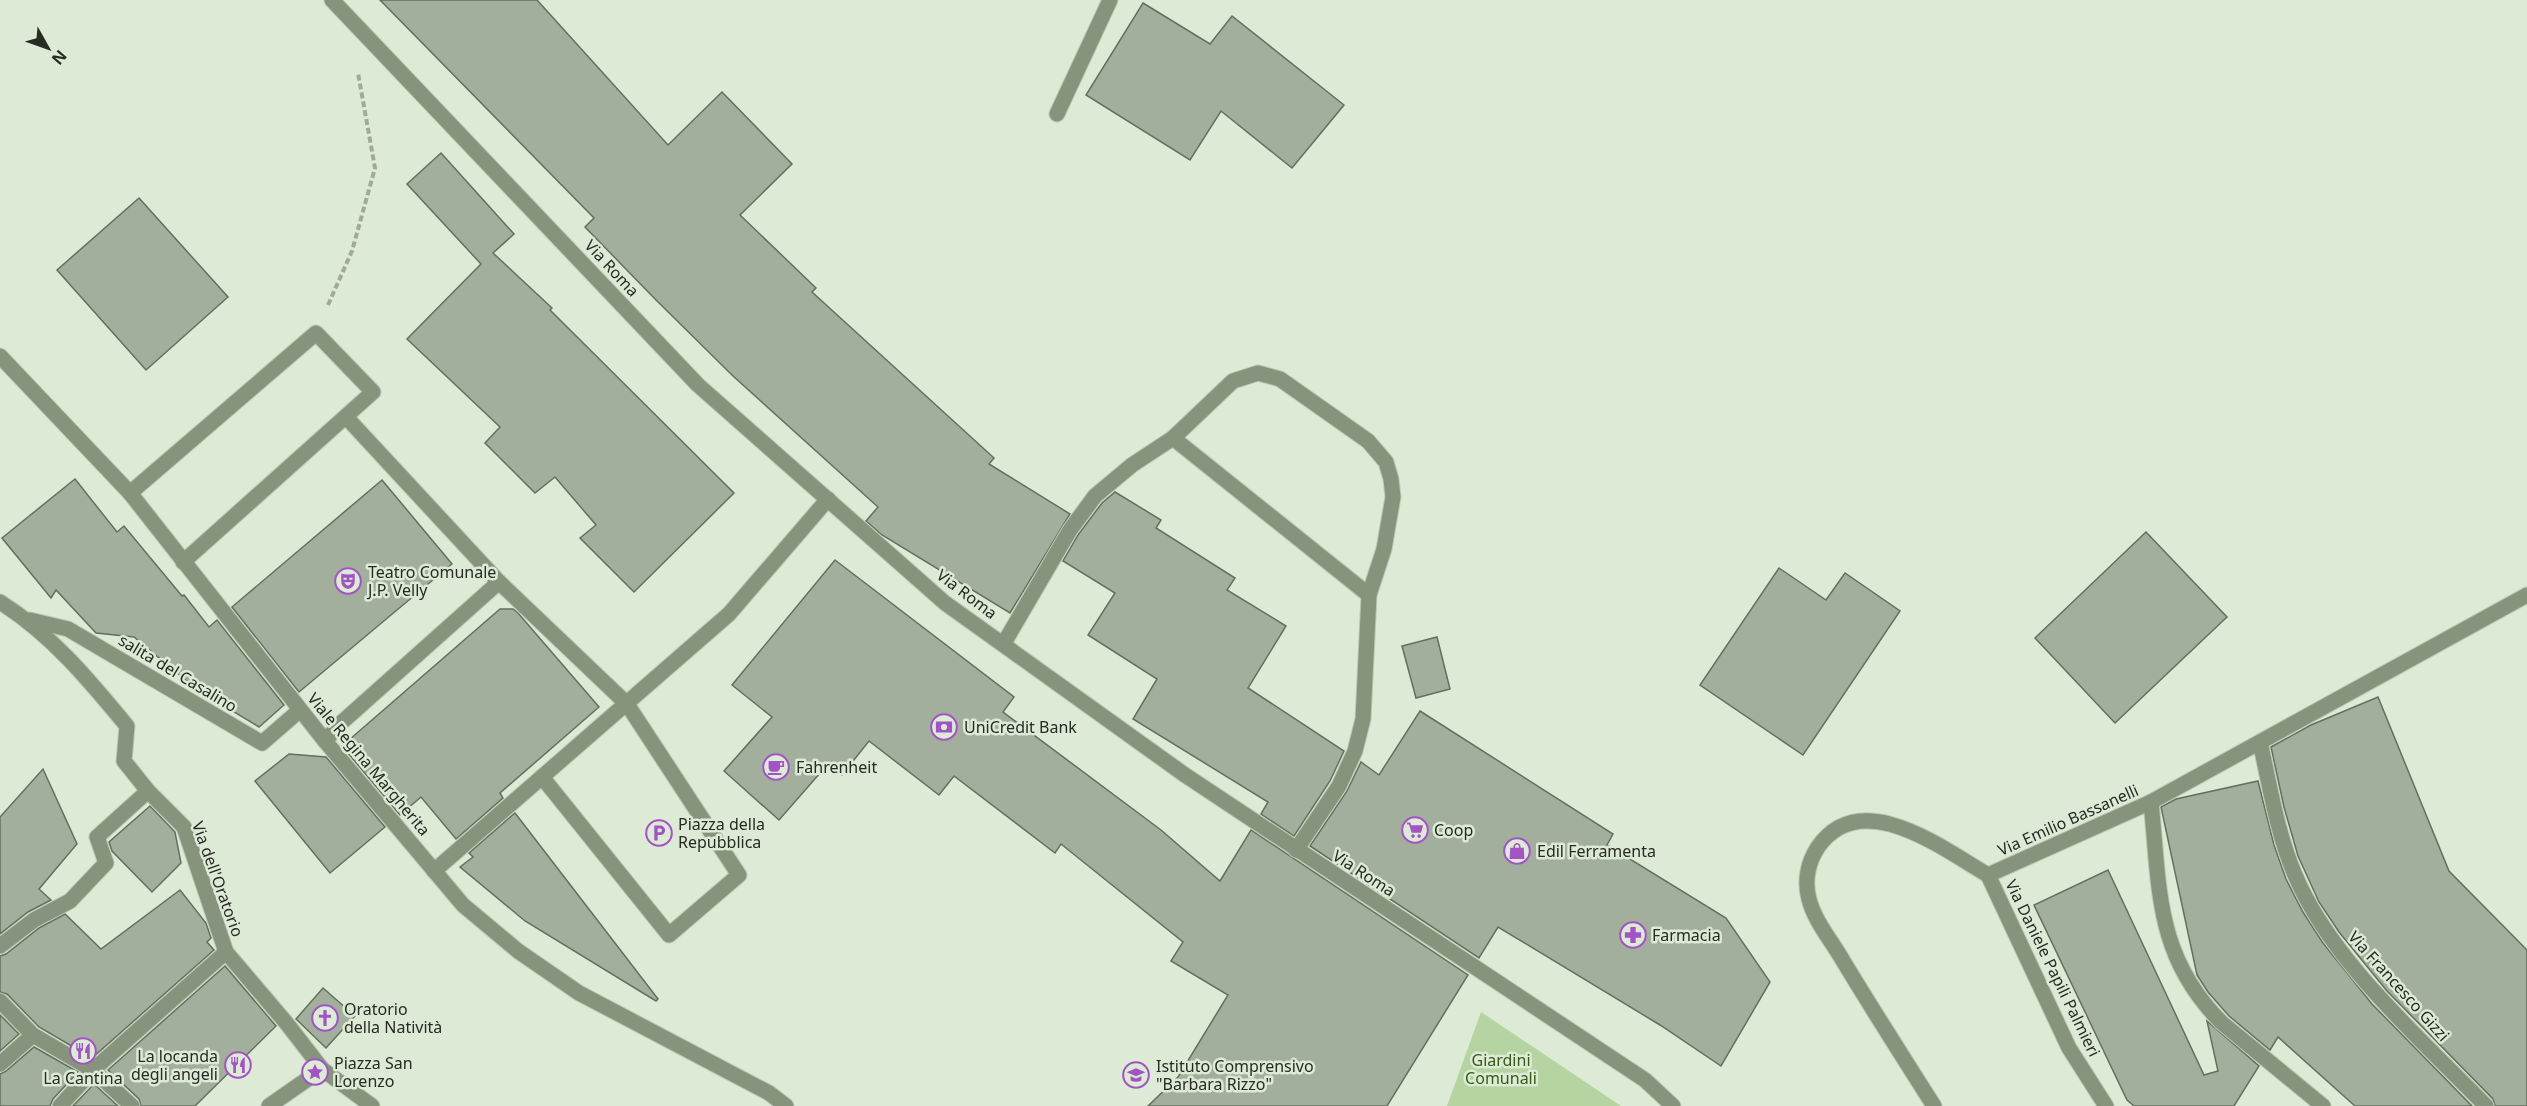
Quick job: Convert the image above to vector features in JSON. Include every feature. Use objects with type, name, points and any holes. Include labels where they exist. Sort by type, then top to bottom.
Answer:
[{"type":"street","name":"Via Roma","points":[[332,0],[698,386],[945,603],[1004,643],[1185,776],[1645,1080],[1673,1106]]},
{"type":"street","points":[[1057,114],[1110,0]]},
{"type":"street","points":[[130,493],[316,333],[373,392],[347,418],[183,562]]},
{"type":"street","name":"Viale Regina Margherita","points":[[0,356],[130,493],[325,741],[463,905],[518,951],[579,993],[769,1093],[786,1106]]},
{"type":"street","points":[[1004,643],[1082,512],[1107,484],[1173,438],[1233,381],[1257,373],[1280,379],[1368,441],[1386,462],[1393,497],[1384,549],[1369,596],[1365,705],[1360,735],[1355,752],[1339,786],[1296,850]]},
{"type":"street","points":[[347,418],[499,582],[627,704],[739,875],[669,934],[542,777]]},
{"type":"street","points":[[1173,438],[1369,596]]},
{"type":"street","points":[[434,871],[729,614],[828,500]]},
{"type":"street","points":[[325,741],[341,723],[499,582]]},
{"type":"street","name":"Via Emilio Bassanelli","points":[[1934,1106],[1883,1028],[1815,914],[1809,900],[1808,870],[1813,855],[1822,841],[1845,825],[1877,820],[1915,832],[1988,875],[2151,802],[2527,595]]},
{"type":"street","points":[[0,602],[27,619]]},
{"type":"street","name":"salita del Casalino","points":[[27,619],[68,629],[262,743],[300,710]]},
{"type":"street","name":"Via dell'Oratorio","points":[[27,619],[75,664],[127,726],[124,761],[148,791],[184,827],[226,952],[288,1025],[322,1070],[372,1106]]},
{"type":"street","name":"Via Francesco Gizzi","points":[[2260,742],[2287,856],[2296,878],[2322,925],[2388,1005],[2486,1106]]},
{"type":"street","points":[[0,946],[34,920],[70,901],[106,863],[97,837],[148,791]]},
{"type":"street","points":[[2151,802],[2165,926],[2184,977],[2222,1023],[2323,1106]]},
{"type":"street","name":"Via Daniele Papili Palmieri","points":[[1988,875],[2065,1040],[2106,1106]]},
{"type":"street","points":[[60,1106],[93,1070],[226,952]]},
{"type":"street","points":[[0,1001],[33,1035],[93,1070],[132,1106]]},
{"type":"street","points":[[0,1064],[33,1035]]},
{"type":"street","points":[[269,1106],[322,1070]]},
{"type":"path","points":[[316,333],[352,251],[375,168],[357,65]]},
{"type":"green space","name":"Giardini Comunali","points":[[1481,1012],[1621,1106],[1447,1106]]},
{"type":"building","points":[[380,0],[537,0],[668,145],[722,92],[792,164],[740,215],[816,288],[812,292],[994,458],[989,464],[1070,514],[1010,613],[882,535],[866,521],[878,507],[733,376],[655,299],[585,227],[594,218]]},
{"type":"building","points":[[1143,3],[1210,44],[1232,16],[1344,105],[1292,168],[1221,111],[1190,160],[1086,95]]},
{"type":"building","points":[[441,153],[514,234],[493,253],[552,308],[550,310],[734,493],[634,592],[580,538],[596,525],[555,477],[535,493],[485,443],[500,427],[407,339],[481,264],[407,184]]},
{"type":"building","points":[[139,198],[228,297],[146,370],[57,270]]},
{"type":"building","points":[[75,479],[117,532],[124,526],[209,627],[217,620],[284,705],[259,727],[196,689],[134,637],[96,633],[56,590],[51,598],[2,538]]},
{"type":"building","name":"Teatro Comunale J.P. Velly","points":[[382,480],[452,564],[299,692],[232,607]]},
{"type":"building","points":[[1115,492],[1161,520],[1156,528],[1235,578],[1227,590],[1286,626],[1248,688],[1344,751],[1330,781],[1294,836],[1261,814],[1268,802],[1133,719],[1157,679],[1088,635],[1115,593],[1063,561],[1078,535],[1102,503]]},
{"type":"building","points":[[2146,532],[2227,617],[2115,723],[2035,638]]},
{"type":"building","points":[[835,560],[1014,697],[1003,712],[1161,830],[1220,881],[1251,830],[1468,975],[1387,1106],[1148,1106],[1178,1077],[1228,995],[1171,961],[1183,942],[1061,844],[1055,853],[954,776],[939,795],[869,741],[842,775],[828,764],[779,820],[724,771],[772,717],[732,685]]},
{"type":"building","points":[[1779,568],[1826,600],[1845,573],[1900,611],[1803,755],[1700,685]]},
{"type":"building","points":[[500,609],[513,609],[518,613],[599,707],[500,793],[503,798],[456,839],[421,797],[400,815],[342,746]]},
{"type":"building","points":[[1437,637],[1450,689],[1416,698],[1402,646]]},
{"type":"building","points":[[2378,697],[2449,871],[2527,950],[2527,1106],[2495,1106],[2493,1099],[2387,991],[2339,932],[2319,902],[2298,856],[2284,807],[2271,747],[2311,725]]},
{"type":"building","points":[[1420,711],[1613,834],[1607,845],[1726,918],[1770,982],[1721,1066],[1660,1025],[1498,927],[1479,958],[1310,846],[1347,791],[1361,762],[1379,775]]},
{"type":"building","points":[[289,754],[326,757],[385,827],[330,873],[255,781]]},
{"type":"building","points":[[43,769],[77,844],[39,889],[51,900],[28,912],[0,934],[0,817]]},
{"type":"building","points":[[2258,781],[2274,845],[2286,879],[2323,943],[2372,1004],[2472,1106],[2355,1106],[2278,1037],[2270,1050],[2229,1016],[2208,992],[2197,975],[2161,807],[2176,799]]},
{"type":"building","points":[[150,806],[175,832],[181,863],[152,892],[112,851],[109,842]]},
{"type":"building","points":[[515,813],[658,999],[656,1001],[525,921],[460,867],[473,857],[469,853]]},
{"type":"building","points":[[2108,870],[2204,1075],[2218,1071],[2207,1021],[2259,1066],[2234,1106],[2134,1106],[2127,1100],[2034,905]]},
{"type":"building","points":[[180,890],[206,923],[211,938],[207,942],[214,950],[92,1058],[39,1027],[7,994],[0,992],[0,956],[6,954],[39,928],[65,914],[101,949]]},
{"type":"building","points":[[225,966],[276,1026],[195,1106],[141,1106],[139,1099],[108,1070]]},
{"type":"building","name":"Oratorio della Natività","points":[[323,988],[355,1016],[326,1048],[296,1019]]},
{"type":"building","points":[[0,1015],[19,1034],[0,1051]]},
{"type":"building","points":[[34,1047],[78,1072],[53,1099],[50,1106],[0,1106],[0,1074]]},
{"type":"building","points":[[94,1084],[118,1106],[73,1106]]},
{"type":"place","name":"Teatro Comunale J.P. Velly","points":[[348,581]]},
{"type":"place","name":"UniCredit Bank","points":[[944,727]]},
{"type":"place","name":"Fahrenheit","points":[[776,767]]},
{"type":"place","name":"Coop","points":[[1415,830]]},
{"type":"place","name":"Piazza della Repubblica","points":[[659,833]]},
{"type":"place","name":"Edil Ferramenta","points":[[1517,851]]},
{"type":"place","name":"Farmacia","points":[[1633,935]]},
{"type":"place","name":"Oratorio della Natività","points":[[325,1018]]},
{"type":"place","name":"La Cantina","points":[[83,1051]]},
{"type":"place","name":"La locanda degli angeli","points":[[238,1065]]},
{"type":"place","name":"Piazza San Lorenzo","points":[[315,1072]]},
{"type":"place","name":"Istituto Comprensivo \"Barbara Rizzo\"","points":[[1136,1075]]}]
